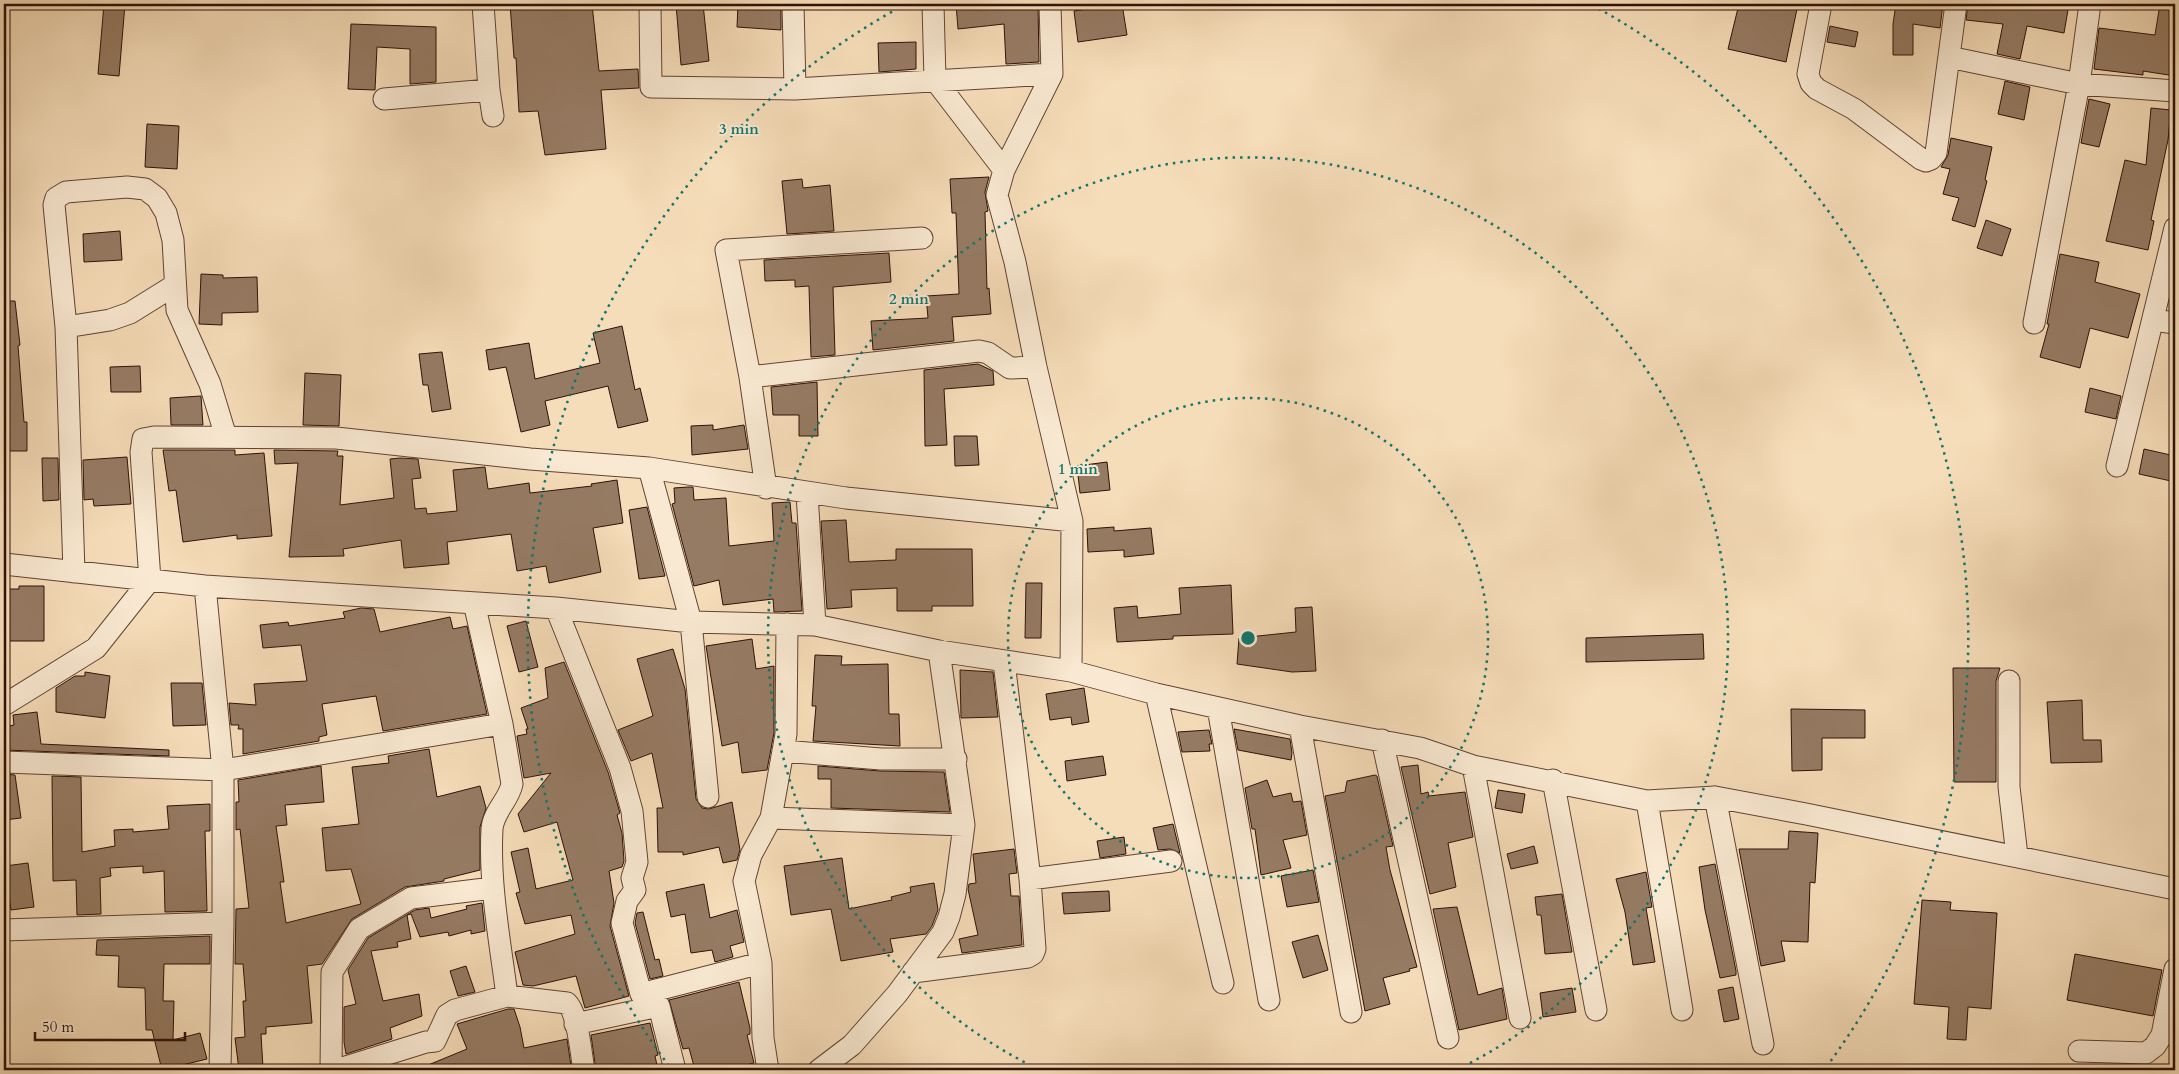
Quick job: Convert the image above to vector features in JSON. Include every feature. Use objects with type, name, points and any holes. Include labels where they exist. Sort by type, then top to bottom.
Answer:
[{"type":"street","points":[[483,4],[493,116]]},
{"type":"street","points":[[650,4],[651,87],[795,89],[1052,74]]},
{"type":"street","points":[[793,4],[795,89]]},
{"type":"street","points":[[933,4],[936,80],[1004,170]]},
{"type":"street","points":[[1050,4],[1052,74],[1004,170],[997,195],[1015,262],[1036,367],[1072,521],[1070,671]]},
{"type":"street","points":[[1821,4],[1808,74],[1811,84],[1854,109],[1926,161],[1931,159],[1936,153],[1956,4]]},
{"type":"street","points":[[2034,323],[2079,84],[2090,4]]},
{"type":"street","points":[[1949,57],[2079,84],[2175,91]]},
{"type":"street","points":[[384,99],[490,90]]},
{"type":"street","points":[[74,572],[66,327],[54,205],[56,198],[66,192],[127,187],[145,189],[157,198],[166,213],[173,240],[177,310],[210,384],[226,437]]},
{"type":"street","points":[[2117,466],[2175,228]]},
{"type":"street","points":[[766,488],[750,377],[726,250],[922,238]]},
{"type":"street","points":[[66,327],[110,320],[130,313],[175,285]]},
{"type":"street","points":[[2153,320],[2175,324]]},
{"type":"street","points":[[750,377],[979,351],[988,353],[1010,368],[1036,367]]},
{"type":"street","points":[[4,705],[96,648],[150,580],[141,452],[143,439],[154,437],[336,438],[530,459],[649,468],[766,488],[1072,521]]},
{"type":"street","points":[[649,468],[691,622],[708,797]]},
{"type":"street","points":[[807,493],[815,625]]},
{"type":"street","points":[[4,564],[205,586],[556,608],[691,622],[815,625],[939,651],[1070,671],[1218,708],[1300,726],[1420,748],[1473,766],[1553,780],[1647,800],[1715,798],[1806,814],[2175,889]]},
{"type":"street","points":[[205,586],[223,770],[223,923],[220,1070]]},
{"type":"street","points":[[474,603],[502,724],[512,784],[511,790],[495,816],[492,827],[493,888],[507,996]]},
{"type":"street","points":[[556,608],[620,768],[632,810],[637,862],[632,878],[635,890],[627,901],[622,923],[641,994],[659,1006],[675,1070]]},
{"type":"street","points":[[768,1070],[764,1038],[762,964],[744,881],[751,855],[771,818],[786,734],[787,624]]},
{"type":"street","points":[[819,1070],[852,1045],[897,994],[943,932],[949,917],[955,894],[964,825],[939,651]]},
{"type":"street","points":[[913,972],[1028,957],[1033,954],[1035,948],[1030,879],[1004,662]]},
{"type":"street","points":[[2010,681],[2009,787],[2017,856]]},
{"type":"street","points":[[1156,694],[1224,983]]},
{"type":"street","points":[[1218,708],[1268,1000]]},
{"type":"street","points":[[4,762],[223,770],[502,724]]},
{"type":"street","points":[[1300,726],[1351,1012]]},
{"type":"street","points":[[1382,740],[1448,1038]]},
{"type":"street","points":[[783,751],[881,759],[956,759]]},
{"type":"street","points":[[1473,766],[1520,1018]]},
{"type":"street","points":[[1553,780],[1596,1010]]},
{"type":"street","points":[[1715,798],[1763,1044]]},
{"type":"street","points":[[1647,800],[1682,1010]]},
{"type":"street","points":[[771,818],[964,825]]},
{"type":"street","points":[[1030,879],[1171,861]]},
{"type":"street","points":[[331,1070],[332,972],[359,929],[411,898],[493,888]]},
{"type":"street","points":[[4,930],[223,923]]},
{"type":"street","points":[[641,994],[762,964]]},
{"type":"street","points":[[2079,1051],[2146,1053],[2155,1046],[2162,1035],[2175,969]]},
{"type":"street","points":[[336,1070],[426,1042],[435,1041],[447,1015],[455,1010],[507,996],[567,1003],[570,1006],[575,1024],[584,1070]]},
{"type":"street","points":[[575,1024],[659,1006]]},
{"type":"building","points":[[104,4],[125,4],[119,76],[98,74]]},
{"type":"building","points":[[510,4],[592,4],[599,71],[638,69],[639,88],[601,90],[606,149],[545,155],[538,111],[519,112]]},
{"type":"building","points":[[676,4],[703,4],[709,61],[681,65]]},
{"type":"building","points":[[738,4],[781,4],[781,30],[737,27]]},
{"type":"building","points":[[956,4],[1038,4],[1039,62],[1006,64],[1004,24],[958,29]]},
{"type":"building","points":[[1122,4],[1127,35],[1078,42],[1074,11]]},
{"type":"building","points":[[1739,4],[1798,4],[1786,62],[1728,49]]},
{"type":"building","points":[[1896,4],[1943,4],[1940,28],[1913,24],[1913,55],[1893,55],[1893,24]]},
{"type":"building","points":[[1968,4],[2069,4],[2064,33],[2027,26],[2020,59],[1997,54],[2003,24],[1966,20]]},
{"type":"building","points":[[2160,4],[2175,4],[2175,76],[2143,71],[2143,75],[2094,69],[2099,28],[2155,35]]},
{"type":"building","points":[[351,24],[436,27],[436,82],[410,84],[410,49],[377,47],[375,90],[348,89]]},
{"type":"building","points":[[1830,26],[1858,32],[1855,47],[1827,42]]},
{"type":"building","points":[[916,42],[916,69],[879,72],[878,43]]},
{"type":"building","points":[[2005,81],[2030,87],[2024,120],[1998,114]]},
{"type":"building","points":[[2089,99],[2110,104],[2099,147],[2081,143]]},
{"type":"building","points":[[2151,108],[2171,110],[2168,140],[2151,220],[2154,221],[2148,250],[2106,241],[2125,160],[2146,165]]},
{"type":"building","points":[[147,124],[179,126],[177,169],[145,167]]},
{"type":"building","points":[[1951,138],[1992,147],[1985,180],[1987,181],[1975,227],[1952,220],[1959,198],[1943,194],[1950,169],[1941,167],[1948,155]]},
{"type":"building","points":[[989,177],[985,192],[988,211],[985,212],[987,289],[989,288],[991,314],[952,317],[954,341],[873,350],[871,321],[928,318],[926,296],[959,294],[956,213],[952,213],[950,179]]},
{"type":"building","points":[[802,179],[803,188],[830,185],[834,231],[787,234],[782,181]]},
{"type":"building","points":[[1986,220],[2011,229],[2002,256],[1977,248]]},
{"type":"building","points":[[120,231],[122,260],[84,262],[83,234]]},
{"type":"building","points":[[889,253],[891,282],[833,287],[835,355],[811,357],[809,286],[795,287],[795,280],[765,281],[764,260]]},
{"type":"building","points":[[2060,254],[2099,262],[2095,282],[2140,294],[2128,338],[2090,328],[2080,368],[2040,357],[2049,324],[2047,324]]},
{"type":"building","points":[[201,274],[223,275],[223,278],[257,277],[258,312],[222,313],[222,325],[199,324]]},
{"type":"building","points":[[4,301],[15,301],[20,345],[18,346],[24,422],[27,422],[27,451],[4,451]]},
{"type":"building","points":[[622,326],[635,390],[640,388],[648,421],[618,428],[608,386],[545,401],[550,425],[521,432],[506,367],[489,370],[486,350],[529,343],[535,379],[600,363],[593,333]]},
{"type":"building","points":[[442,352],[451,409],[432,412],[428,385],[423,385],[419,354]]},
{"type":"building","points":[[978,364],[993,371],[994,385],[944,389],[947,445],[925,446],[924,370]]},
{"type":"building","points":[[140,366],[141,392],[111,392],[110,367]]},
{"type":"building","points":[[305,373],[341,375],[339,426],[303,425]]},
{"type":"building","points":[[817,382],[818,436],[799,436],[799,415],[773,415],[771,387]]},
{"type":"building","points":[[2090,388],[2121,396],[2116,419],[2085,412]]},
{"type":"building","points":[[201,396],[203,425],[171,425],[170,398]]},
{"type":"building","points":[[713,425],[713,430],[744,425],[748,449],[692,455],[691,426]]},
{"type":"building","points":[[954,436],[977,436],[979,465],[955,466]]},
{"type":"building","points":[[2144,449],[2175,456],[2171,481],[2139,474]]},
{"type":"building","points":[[163,450],[235,450],[235,455],[264,453],[272,536],[237,539],[237,535],[183,542],[176,490],[169,491]]},
{"type":"building","points":[[274,450],[338,451],[337,456],[343,456],[340,505],[394,498],[390,459],[418,459],[421,478],[412,479],[415,509],[426,508],[427,514],[457,511],[453,470],[485,467],[488,489],[529,483],[530,493],[592,486],[591,484],[617,480],[623,523],[593,528],[601,572],[549,583],[546,566],[517,571],[511,534],[447,542],[449,564],[404,568],[401,540],[343,549],[344,556],[289,557],[298,463],[275,464]]},
{"type":"building","points":[[127,457],[131,504],[94,506],[93,499],[84,500],[83,460]]},
{"type":"building","points":[[42,458],[58,458],[59,500],[43,501]]},
{"type":"building","points":[[1107,462],[1110,490],[1080,493],[1077,466]]},
{"type":"building","points":[[693,487],[694,500],[726,498],[729,546],[774,541],[772,503],[790,502],[792,523],[796,523],[802,611],[774,612],[773,599],[723,605],[719,580],[694,586],[672,504],[675,503],[674,488]]},
{"type":"building","points":[[647,507],[665,576],[639,579],[629,510]]},
{"type":"building","points":[[846,520],[849,562],[896,560],[896,549],[972,549],[973,606],[932,606],[932,611],[897,611],[897,588],[851,590],[852,607],[827,609],[821,521]]},
{"type":"building","points":[[1114,527],[1114,531],[1151,528],[1154,554],[1124,557],[1124,550],[1088,552],[1087,529]]},
{"type":"building","points":[[1026,583],[1042,583],[1041,638],[1025,638]]},
{"type":"building","points":[[1231,585],[1233,634],[1173,636],[1173,639],[1117,642],[1114,608],[1137,606],[1138,618],[1181,614],[1179,588]]},
{"type":"building","points":[[19,586],[44,586],[44,641],[4,641],[4,589],[19,589]]},
{"type":"building","points":[[1312,607],[1316,671],[1292,672],[1237,664],[1239,638],[1296,632],[1295,608]]},
{"type":"building","points":[[361,608],[374,609],[380,632],[450,617],[453,629],[467,626],[487,714],[383,731],[376,696],[322,704],[327,735],[319,737],[319,741],[243,754],[243,729],[238,729],[239,725],[231,725],[229,703],[256,705],[254,684],[307,681],[301,645],[263,648],[260,625],[288,622],[289,626],[345,618],[343,612]]},
{"type":"building","points":[[526,621],[538,667],[519,672],[507,626]]},
{"type":"building","points":[[1703,634],[1704,659],[1586,662],[1586,638]]},
{"type":"building","points":[[752,639],[756,669],[774,666],[774,733],[767,770],[742,773],[738,742],[722,746],[706,646]]},
{"type":"building","points":[[673,649],[685,689],[696,799],[702,808],[709,809],[732,802],[740,850],[737,860],[723,863],[719,847],[683,855],[683,852],[658,852],[657,808],[663,808],[652,753],[631,761],[618,730],[653,716],[637,659]]},
{"type":"building","points":[[815,655],[842,656],[841,665],[888,664],[889,714],[899,714],[900,746],[813,741],[816,706],[812,706]]},
{"type":"building","points":[[564,662],[608,772],[620,813],[617,815],[622,833],[624,861],[622,867],[609,871],[614,903],[610,926],[629,996],[585,1008],[576,976],[533,986],[523,985],[515,952],[575,934],[571,915],[525,924],[516,893],[520,892],[511,852],[528,848],[536,889],[573,880],[557,822],[524,832],[518,814],[551,773],[524,778],[517,736],[527,734],[526,729],[528,729],[521,708],[548,698],[545,668]]},
{"type":"building","points":[[1953,668],[2000,668],[1996,681],[1996,782],[1954,782]]},
{"type":"building","points":[[960,670],[993,672],[998,717],[961,718]]},
{"type":"building","points":[[85,672],[110,676],[105,718],[56,712],[56,688],[75,676],[85,676]]},
{"type":"building","points":[[171,683],[202,683],[206,725],[173,726]]},
{"type":"building","points":[[1084,688],[1089,722],[1072,725],[1071,717],[1050,720],[1046,694]]},
{"type":"building","points":[[2082,700],[2083,740],[2101,740],[2102,762],[2051,763],[2047,702]]},
{"type":"building","points":[[1791,709],[1865,710],[1865,738],[1822,738],[1822,770],[1792,771]]},
{"type":"building","points":[[37,712],[41,744],[169,750],[169,756],[4,750],[4,727],[14,725],[13,715]]},
{"type":"building","points":[[1234,729],[1290,739],[1291,760],[1238,750]]},
{"type":"building","points":[[1209,730],[1212,744],[1209,744],[1210,751],[1182,752],[1178,732]]},
{"type":"building","points":[[429,749],[437,797],[480,786],[486,808],[480,827],[480,870],[444,879],[444,881],[405,887],[352,919],[322,964],[307,966],[312,1023],[266,1027],[266,1034],[261,1034],[263,1068],[239,1070],[235,1038],[245,1037],[243,1001],[246,1001],[243,964],[235,964],[236,909],[249,908],[240,829],[236,830],[236,802],[239,802],[238,780],[321,766],[324,802],[285,805],[287,825],[276,826],[284,882],[280,882],[286,923],[361,904],[351,869],[326,871],[322,828],[359,824],[352,767],[389,763],[388,756]]},
{"type":"building","points":[[1103,756],[1106,775],[1067,781],[1065,761]]},
{"type":"building","points":[[1418,765],[1421,794],[1428,792],[1429,796],[1465,792],[1473,837],[1448,843],[1456,887],[1430,894],[1401,767]]},
{"type":"building","points":[[818,766],[880,771],[944,772],[950,812],[831,808],[831,779],[818,779]]},
{"type":"building","points":[[4,774],[15,775],[21,818],[4,820]]},
{"type":"building","points":[[52,776],[81,777],[82,852],[115,846],[114,830],[133,829],[133,832],[169,829],[167,806],[210,804],[210,831],[205,831],[207,911],[165,912],[164,871],[143,873],[143,866],[110,868],[111,876],[100,878],[101,914],[77,915],[76,880],[53,881]]},
{"type":"building","points":[[1377,776],[1393,846],[1386,847],[1390,870],[1417,967],[1409,969],[1410,971],[1383,978],[1390,1004],[1365,1011],[1325,796],[1345,792],[1347,781]]},
{"type":"building","points":[[1267,780],[1273,797],[1291,793],[1293,802],[1301,801],[1307,835],[1283,840],[1291,868],[1261,875],[1255,829],[1252,829],[1245,788]]},
{"type":"building","points":[[1498,790],[1525,794],[1522,813],[1495,808]]},
{"type":"building","points":[[1173,824],[1180,853],[1170,849],[1158,850],[1153,828]]},
{"type":"building","points":[[1789,831],[1818,833],[1815,883],[1810,882],[1808,942],[1781,941],[1785,961],[1761,966],[1739,849],[1788,849]]},
{"type":"building","points":[[1124,837],[1126,854],[1100,858],[1097,841]]},
{"type":"building","points":[[1534,846],[1538,863],[1511,869],[1507,854]]},
{"type":"building","points":[[1014,849],[1017,873],[1009,874],[1011,896],[1019,896],[1022,945],[962,953],[959,939],[978,935],[968,889],[969,884],[976,883],[973,854]]},
{"type":"building","points":[[842,858],[849,909],[892,900],[891,897],[911,892],[910,887],[934,883],[938,910],[932,926],[926,934],[890,939],[893,952],[841,961],[831,909],[791,915],[784,866]]},
{"type":"building","points":[[28,863],[34,907],[11,910],[5,866]]},
{"type":"building","points":[[1715,864],[1736,971],[1736,975],[1720,978],[1705,910],[1699,867]]},
{"type":"building","points":[[1313,870],[1319,902],[1287,907],[1281,876]]},
{"type":"building","points":[[1646,872],[1652,907],[1646,908],[1655,962],[1633,965],[1625,912],[1616,879]]},
{"type":"building","points":[[704,884],[710,918],[737,910],[744,942],[730,946],[733,957],[715,962],[712,950],[691,953],[685,914],[671,917],[666,892]]},
{"type":"building","points":[[1109,891],[1110,911],[1064,914],[1062,893]]},
{"type":"building","points":[[1562,894],[1572,952],[1545,954],[1541,915],[1537,915],[1535,897]]},
{"type":"building","points":[[1922,900],[1951,902],[1950,910],[1997,913],[1991,1009],[1968,1007],[1966,1040],[1947,1039],[1949,1007],[1914,1004]]},
{"type":"building","points":[[482,903],[485,931],[471,934],[471,930],[449,936],[448,932],[420,937],[411,914],[407,915],[411,939],[397,942],[398,947],[371,951],[383,1001],[419,994],[422,1016],[390,1028],[392,1039],[346,1054],[344,1007],[356,1004],[348,970],[368,938],[415,910],[429,908],[431,918],[467,909],[466,906]]},
{"type":"building","points":[[1457,907],[1478,995],[1502,988],[1507,1019],[1459,1030],[1433,909]]},
{"type":"building","points":[[643,912],[655,960],[659,959],[663,976],[650,979],[635,923],[637,913]]},
{"type":"building","points":[[1318,935],[1328,970],[1303,978],[1292,942]]},
{"type":"building","points":[[210,936],[210,964],[164,964],[163,1001],[174,1001],[173,1040],[200,1033],[207,1059],[162,1070],[152,1030],[146,1030],[145,988],[118,987],[119,956],[96,955],[97,940]]},
{"type":"building","points":[[2075,954],[2162,970],[2153,1016],[2067,1000]]},
{"type":"building","points":[[466,966],[475,992],[458,996],[450,971]]},
{"type":"building","points":[[739,982],[750,1028],[750,1034],[747,1035],[754,1063],[726,1070],[695,1070],[689,1048],[683,1049],[669,1000]]},
{"type":"building","points":[[1733,987],[1739,1019],[1724,1022],[1718,990]]},
{"type":"building","points":[[1572,988],[1576,1012],[1543,1017],[1540,993]]},
{"type":"building","points":[[508,1009],[514,1009],[524,1048],[567,1039],[571,1066],[557,1070],[416,1070],[467,1049],[457,1024]]},
{"type":"building","points":[[650,1023],[658,1055],[655,1056],[658,1070],[596,1070],[591,1035]]},
{"type":"building","points":[[398,1064],[400,1070],[377,1070]]}]
